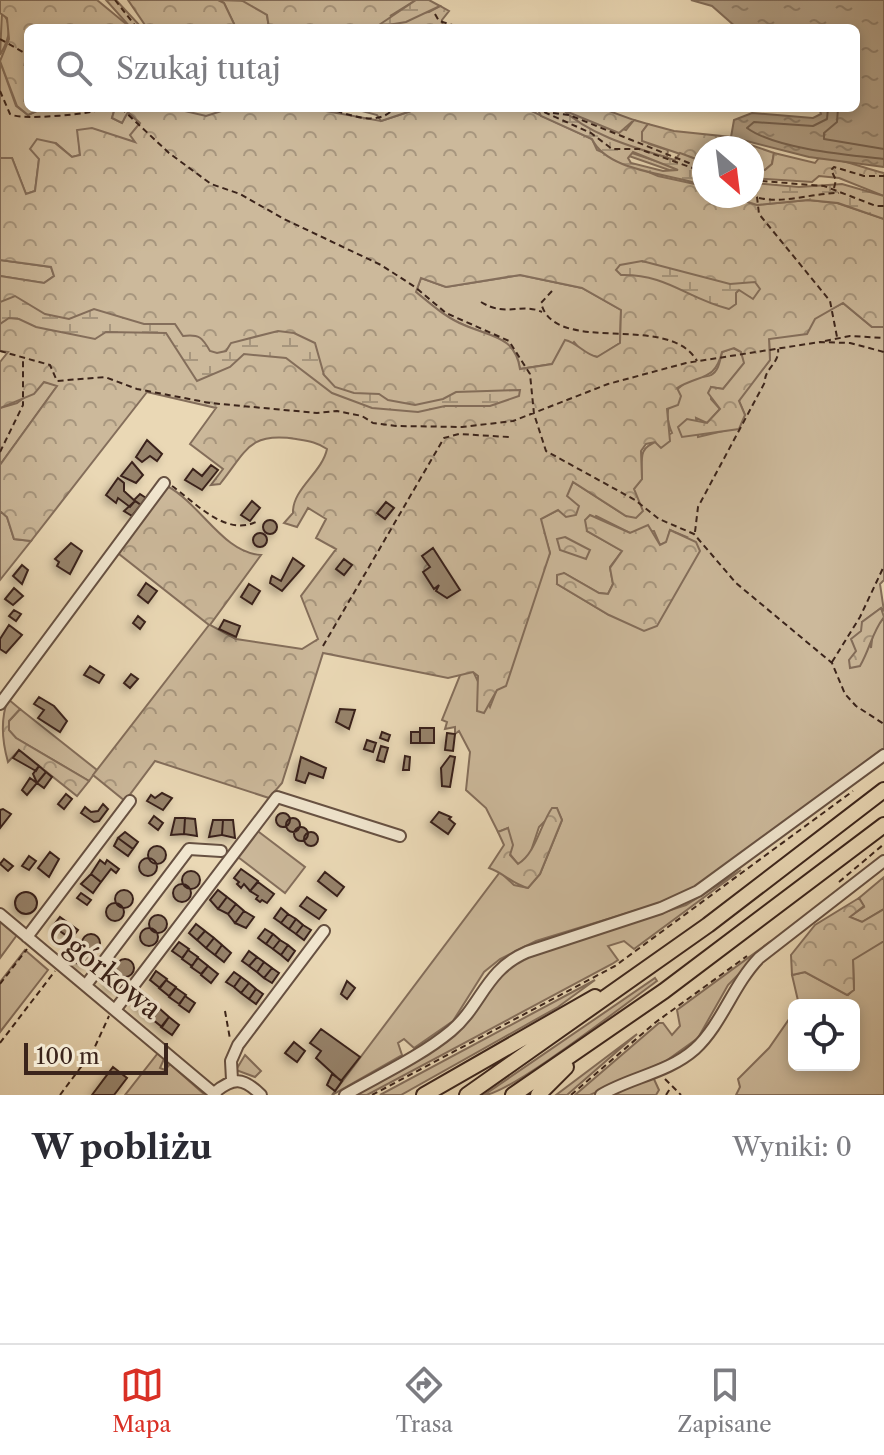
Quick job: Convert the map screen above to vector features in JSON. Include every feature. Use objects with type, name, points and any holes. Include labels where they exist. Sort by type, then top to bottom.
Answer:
[{"type":"highway","points":[[467,1095],[648,968],[884,790]]},
{"type":"highway","points":[[513,1095],[664,991],[884,825]]},
{"type":"highway","points":[[424,1095],[648,968]]},
{"type":"highway","points":[[538,1095],[594,1040]]},
{"type":"street","points":[[0,704],[164,483]]},
{"type":"street","points":[[345,1095],[451,1031],[485,985],[517,956],[661,908],[698,891],[884,755]]},
{"type":"street","points":[[114,1009],[277,797],[400,836]]},
{"type":"street","points":[[30,939],[130,801]]},
{"type":"street","points":[[86,985],[189,849],[221,851]]},
{"type":"street","points":[[601,1095],[670,1066],[696,1048],[743,975],[759,958],[884,861]]},
{"type":"street","name":"Ogórkowa","points":[[0,915],[215,1094]]},
{"type":"street","points":[[215,1094],[232,1080],[234,1052],[324,931]]},
{"type":"street","points":[[232,1080],[246,1082],[261,1095]]},
{"type":"path","points":[[115,0],[134,24]]},
{"type":"path","points":[[435,14],[439,21],[449,24]]},
{"type":"path","points":[[0,39],[24,53]]},
{"type":"path","points":[[0,91],[10,114],[21,119],[97,112]]},
{"type":"path","points":[[125,112],[169,153],[211,184],[240,194],[381,265],[415,287],[446,313],[509,341],[530,374],[534,414],[546,451],[635,500],[659,519],[695,535],[736,583],[832,663],[848,698],[884,724]]},
{"type":"path","points":[[343,112],[372,119],[384,117],[390,112]]},
{"type":"path","points":[[548,112],[569,115],[692,166]]},
{"type":"path","points":[[551,113],[591,133],[612,149],[639,149],[692,167]]},
{"type":"path","points":[[833,189],[834,167],[864,176],[884,176]]},
{"type":"path","points":[[764,181],[833,189],[884,206]]},
{"type":"path","points":[[764,198],[781,200],[808,194],[839,193]]},
{"type":"path","points":[[758,208],[759,214],[830,301],[837,337]]},
{"type":"path","points":[[543,313],[541,303],[552,291]]},
{"type":"path","points":[[481,302],[499,312],[533,308],[557,326],[677,343],[691,350],[698,362]]},
{"type":"path","points":[[0,351],[50,365],[57,381],[105,377],[137,389],[194,401],[317,413],[337,411],[362,416],[373,423],[462,427],[513,421],[642,374],[698,362],[837,337],[884,338]]},
{"type":"path","points":[[820,342],[850,343],[884,352]]},
{"type":"path","points":[[695,535],[694,518],[698,507],[765,382],[765,375],[778,356],[778,348]]},
{"type":"path","points":[[0,452],[23,405],[23,358]]},
{"type":"path","points":[[323,646],[444,438],[459,434],[509,437]]},
{"type":"path","points":[[164,483],[222,521],[248,526],[258,521]]},
{"type":"path","points":[[832,663],[884,566]]},
{"type":"path","points":[[372,1095],[636,952],[862,784]]},
{"type":"path","points":[[0,984],[30,939]]},
{"type":"path","points":[[0,1043],[58,968]]},
{"type":"path","points":[[571,1095],[676,1008]]},
{"type":"path","points":[[60,1095],[93,1051],[114,1009]]},
{"type":"path","points":[[225,1011],[234,1052]]},
{"type":"path","points":[[666,1095],[671,1086],[681,1095]]},
{"type":"green space","points":[[0,0],[97,0],[126,24],[24,24],[24,112],[17,106],[0,61],[9,39],[7,18],[0,13]]},
{"type":"green space","points":[[106,0],[116,0],[138,24],[127,24]]},
{"type":"green space","points":[[128,0],[218,0],[224,3],[234,24],[144,24]]},
{"type":"green space","points":[[218,0],[248,1],[267,15],[268,24],[234,24],[224,3]]},
{"type":"green space","points":[[241,0],[416,0],[390,16],[429,12],[440,6],[449,11],[442,24],[268,24],[267,15]]},
{"type":"green space","points":[[416,0],[429,0],[440,6],[406,22],[380,24]]},
{"type":"green space","points":[[2,12],[8,22],[8,34],[0,55]]},
{"type":"green space","points":[[0,61],[16,106],[28,115],[34,112],[114,112],[112,118],[122,123],[127,112],[140,123],[136,142],[78,131],[80,155],[72,157],[56,143],[39,159],[35,191],[26,194],[12,158],[0,158]]},
{"type":"green space","points":[[114,112],[128,112],[122,123],[112,118]]},
{"type":"green space","points":[[128,112],[331,112],[381,121],[408,112],[534,112],[592,139],[597,150],[658,176],[692,183],[692,208],[764,208],[764,204],[808,200],[837,203],[884,219],[884,327],[872,327],[843,303],[815,319],[807,334],[769,339],[770,360],[739,401],[745,415],[739,429],[682,437],[678,427],[687,419],[707,423],[720,409],[708,393],[711,387],[723,389],[744,363],[741,352],[734,348],[722,352],[715,368],[706,376],[677,388],[681,396],[678,405],[667,409],[670,441],[661,448],[655,442],[646,444],[641,451],[642,479],[634,489],[643,511],[636,518],[626,516],[573,482],[567,496],[579,506],[576,515],[566,517],[558,510],[541,519],[550,553],[506,686],[497,690],[484,713],[477,711],[478,676],[473,672],[448,678],[323,653],[282,783],[269,798],[155,761],[125,801],[93,775],[209,625],[114,550],[167,486],[235,546],[261,555],[210,625],[236,639],[302,649],[318,639],[301,596],[336,549],[316,538],[326,519],[308,508],[297,527],[284,523],[293,513],[297,496],[319,466],[327,449],[296,439],[268,438],[258,441],[250,446],[220,484],[211,485],[223,469],[190,444],[216,408],[147,392],[31,541],[14,539],[7,517],[0,511],[0,465],[57,386],[44,382],[34,394],[0,408],[0,362],[8,352],[0,351],[0,276],[44,283],[54,276],[51,267],[0,260],[0,158],[12,158],[26,194],[35,191],[39,159],[30,149],[37,139],[55,143],[72,157],[80,155],[77,130],[92,128],[135,142],[130,135],[140,123]],"holes":[[[520,275],[582,288],[621,310],[620,343],[597,357],[565,340],[552,364],[520,369],[513,350],[507,344],[451,319],[416,292],[421,278],[446,287]]]},
{"type":"green space","points":[[189,112],[218,112],[206,116]]},
{"type":"green space","points":[[366,112],[408,112],[381,121],[377,115]]},
{"type":"green space","points":[[539,112],[566,112],[614,140],[675,160],[680,153],[692,158],[692,182],[626,165],[600,150],[592,139],[541,116]],"holes":[[[633,152],[678,170],[663,171],[631,163],[628,158]]]},
{"type":"green space","points":[[561,112],[570,112],[626,130],[634,120],[648,124],[642,132],[649,144],[668,150],[667,157],[618,148]]},
{"type":"green space","points":[[568,112],[612,112],[634,120],[619,133]]},
{"type":"green space","points":[[648,124],[674,131],[722,136],[692,136],[692,158],[642,141],[642,132]]},
{"type":"green space","points":[[764,150],[774,153],[772,164],[765,170]]},
{"type":"green space","points":[[629,152],[692,173],[669,170],[629,156]]},
{"type":"green space","points":[[774,153],[815,163],[819,158],[836,160],[884,173],[884,196],[839,178],[819,176],[812,182],[764,179],[764,170],[772,164]]},
{"type":"green space","points":[[764,184],[799,187],[842,184],[884,196],[884,219],[838,203],[808,200],[764,204]]},
{"type":"green space","points":[[0,260],[51,267],[54,276],[44,283],[0,276]]},
{"type":"green space","points":[[642,261],[730,284],[755,282],[760,289],[753,299],[739,290],[736,304],[729,309],[664,282],[621,275],[616,270],[620,265]]},
{"type":"green space","points":[[520,275],[582,288],[621,310],[620,343],[598,357],[584,354],[574,342],[552,364],[520,369],[513,350],[507,344],[451,319],[416,292],[421,278],[446,287]]},
{"type":"green space","points":[[15,296],[45,314],[69,319],[94,309],[144,324],[175,324],[183,336],[200,338],[210,351],[217,353],[226,351],[231,343],[278,331],[294,333],[315,343],[324,375],[335,387],[354,393],[379,394],[388,400],[415,405],[443,399],[456,392],[520,390],[519,396],[490,406],[445,406],[418,412],[372,408],[332,393],[286,358],[244,354],[230,367],[197,381],[166,333],[106,332],[95,339],[36,327],[19,319],[9,318],[0,324],[0,302]]},
{"type":"green space","points":[[843,303],[872,327],[884,327],[884,580],[880,584],[884,611],[881,608],[862,622],[871,648],[873,632],[884,617],[884,748],[705,882],[670,900],[536,941],[500,959],[484,972],[453,1021],[414,1048],[404,1039],[398,1043],[402,1055],[332,1095],[500,872],[514,885],[528,888],[540,874],[562,820],[557,809],[539,827],[529,857],[518,864],[510,854],[508,828],[498,832],[486,808],[466,790],[470,752],[459,731],[455,734],[455,727],[445,729],[447,722],[442,720],[461,673],[473,671],[490,707],[550,553],[540,519],[558,510],[573,482],[626,516],[634,489],[642,479],[645,448],[672,433],[668,409],[673,395],[684,383],[714,373],[722,352],[733,348],[741,352],[745,363],[723,389],[711,387],[711,399],[720,409],[707,423],[696,418],[698,437],[731,429],[745,415],[739,401],[742,395],[770,360],[769,339]],"holes":[[[596,516],[630,533],[654,531],[660,545],[667,542],[670,530],[687,537],[609,615],[557,584],[564,573],[599,593],[608,594],[613,584],[610,567],[622,551],[587,531]]]},
{"type":"green space","points":[[44,382],[58,385],[0,465],[0,408],[17,403]]},
{"type":"green space","points":[[0,511],[7,517],[14,539],[31,541],[0,580]]},
{"type":"green space","points":[[590,515],[630,533],[648,525],[660,545],[666,542],[670,530],[696,542],[700,551],[657,626],[644,631],[609,615],[557,584],[557,575],[564,573],[599,593],[608,594],[613,584],[610,568],[622,551],[587,531],[585,520]]},
{"type":"green space","points":[[565,537],[590,550],[586,559],[560,550],[557,539]]},
{"type":"green space","points":[[881,608],[884,617],[860,666],[850,668],[849,660],[856,651],[851,639],[861,631],[862,622]]},
{"type":"green space","points":[[8,699],[20,709],[9,721],[9,730],[16,738],[89,781],[77,796],[19,750],[8,762],[3,730]]},
{"type":"green space","points":[[20,709],[97,770],[89,781],[9,731],[9,721]]},
{"type":"green space","points":[[552,808],[557,808],[562,820],[540,874],[528,888],[489,868],[504,845],[498,832],[508,828],[513,845],[510,855],[518,864],[529,853]]},
{"type":"green space","points":[[255,829],[305,867],[285,893],[238,857]]},
{"type":"green space","points":[[741,870],[634,949],[624,941],[608,946],[618,960],[612,964],[367,1095],[356,1095],[444,1041],[498,974],[526,957],[686,905]]},
{"type":"green space","points":[[884,877],[884,909],[862,922],[849,917],[864,907],[859,898]]},
{"type":"green space","points":[[859,898],[864,906],[850,917],[862,922],[884,909],[884,941],[853,960],[854,990],[847,995],[805,972],[792,975],[791,955],[815,925]]},
{"type":"green space","points":[[0,923],[17,935],[0,958]]},
{"type":"green space","points":[[771,941],[728,985],[698,1038],[666,1061],[590,1095],[575,1095],[659,1023],[663,1023],[672,1035],[680,1026],[677,1010]]},
{"type":"green space","points":[[884,941],[884,1095],[736,1095],[740,1087],[738,1079],[769,1048],[788,1021],[788,1071],[860,1071],[860,999],[798,999],[792,975],[805,972],[848,995],[854,989],[853,960],[858,953]]},
{"type":"green space","points":[[25,950],[48,970],[0,1032],[0,982]]},
{"type":"green space","points":[[655,978],[657,981],[542,1064],[518,1080],[484,1095]]},
{"type":"green space","points":[[595,980],[558,1007],[401,1095],[380,1095]]},
{"type":"green space","points":[[637,1034],[567,1095],[556,1095]]},
{"type":"green space","points":[[158,1053],[164,1059],[160,1068],[165,1070],[170,1064],[205,1095],[125,1095]]},
{"type":"green space","points":[[245,1055],[261,1071],[255,1077],[236,1070]]},
{"type":"green space","points":[[653,1077],[659,1090],[656,1095],[609,1095]]},
{"type":"water","points":[[691,0],[884,0],[884,167],[809,157],[764,145],[764,136],[731,136],[734,120],[752,113],[813,118],[820,112],[860,112],[860,24],[732,24],[712,6]]},
{"type":"building","points":[[147,440],[162,454],[157,461],[150,456],[142,462],[136,457]]},
{"type":"building","points":[[132,462],[143,475],[136,483],[121,476]]},
{"type":"building","points":[[211,465],[218,470],[202,490],[185,480],[193,469],[202,476]]},
{"type":"building","points":[[118,478],[124,483],[124,491],[135,501],[130,507],[118,498],[116,503],[106,495]]},
{"type":"building","points":[[140,494],[146,498],[141,505],[134,500]]},
{"type":"building","points":[[135,501],[141,505],[132,516],[124,511]]},
{"type":"building","points":[[252,501],[260,508],[250,521],[241,515]]},
{"type":"building","points":[[386,502],[394,508],[385,519],[377,513]]},
{"type":"building","points":[[270,520],[277,527],[270,534],[263,527]]},
{"type":"building","points":[[260,533],[267,540],[260,547],[253,540]]},
{"type":"building","points":[[71,543],[82,551],[70,574],[57,566],[59,562],[55,559]]},
{"type":"building","points":[[433,548],[460,590],[447,598],[436,591],[439,585],[434,589],[423,572],[430,567],[422,556]]},
{"type":"building","points":[[293,558],[304,566],[282,591],[270,583],[271,578],[281,581]]},
{"type":"building","points":[[344,559],[352,565],[344,575],[336,569]]},
{"type":"building","points":[[22,565],[28,570],[22,584],[13,576]]},
{"type":"building","points":[[146,583],[157,591],[148,603],[138,595]]},
{"type":"building","points":[[249,584],[260,591],[252,604],[241,597]]},
{"type":"building","points":[[14,588],[23,596],[13,605],[5,599]]},
{"type":"building","points":[[14,610],[21,614],[16,621],[9,616]]},
{"type":"building","points":[[138,616],[145,622],[140,629],[133,623]]},
{"type":"building","points":[[224,620],[240,626],[236,637],[219,629]]},
{"type":"building","points":[[9,625],[22,635],[6,653],[0,649],[0,639]]},
{"type":"building","points":[[90,666],[104,675],[99,683],[84,675]]},
{"type":"building","points":[[131,674],[138,679],[130,688],[124,683]]},
{"type":"building","points":[[39,697],[54,706],[67,721],[60,732],[38,718],[44,710],[34,704]]},
{"type":"building","points":[[340,709],[355,710],[349,729],[336,722]]},
{"type":"building","points":[[420,728],[434,728],[434,743],[420,743]]},
{"type":"building","points":[[382,732],[390,735],[388,741],[380,738]]},
{"type":"building","points":[[411,732],[420,732],[420,743],[411,743]]},
{"type":"building","points":[[447,733],[455,734],[453,751],[445,750]]},
{"type":"building","points":[[367,740],[376,743],[373,752],[364,749]]},
{"type":"building","points":[[381,746],[388,748],[384,762],[377,760]]},
{"type":"building","points":[[19,750],[39,766],[36,771],[13,758]]},
{"type":"building","points":[[405,756],[410,757],[409,770],[403,770]]},
{"type":"building","points":[[450,756],[455,757],[450,787],[442,786],[441,768]]},
{"type":"building","points":[[301,757],[326,768],[323,778],[309,773],[305,783],[296,780]]},
{"type":"building","points":[[39,766],[46,772],[37,783],[33,774]]},
{"type":"building","points":[[46,772],[52,777],[44,788],[37,783]]},
{"type":"building","points":[[30,778],[37,783],[27,795],[22,790]]},
{"type":"building","points":[[162,793],[172,798],[163,810],[147,801],[151,795],[155,798]]},
{"type":"building","points":[[66,794],[72,799],[64,809],[58,804]]},
{"type":"building","points":[[103,804],[108,809],[99,821],[94,822],[81,813],[85,807],[91,812],[98,811]]},
{"type":"building","points":[[0,810],[11,814],[0,828]]},
{"type":"building","points":[[439,812],[451,817],[449,819],[455,824],[448,834],[431,822]]},
{"type":"building","points":[[283,813],[290,820],[283,827],[276,820]]},
{"type":"building","points":[[154,816],[163,823],[158,830],[149,823]]},
{"type":"building","points":[[175,818],[185,818],[184,834],[171,835]]},
{"type":"building","points":[[185,818],[195,819],[197,836],[184,834]]},
{"type":"building","points":[[293,818],[300,825],[293,832],[286,825]]},
{"type":"building","points":[[213,820],[223,820],[222,835],[209,837]]},
{"type":"building","points":[[223,820],[233,820],[235,838],[222,835]]},
{"type":"building","points":[[301,827],[308,834],[301,841],[294,834]]},
{"type":"building","points":[[125,832],[138,842],[133,849],[118,838]]},
{"type":"building","points":[[311,832],[318,839],[311,846],[304,839]]},
{"type":"building","points":[[118,838],[133,849],[128,856],[114,846]]},
{"type":"building","points":[[157,846],[166,855],[157,864],[148,855]]},
{"type":"building","points":[[50,852],[59,859],[49,877],[38,868]]},
{"type":"building","points":[[29,856],[36,861],[29,870],[22,866]]},
{"type":"building","points":[[148,858],[157,867],[148,876],[139,867]]},
{"type":"building","points":[[4,859],[13,866],[8,871],[0,864]]},
{"type":"building","points":[[100,860],[105,864],[107,860],[119,869],[116,873],[111,869],[101,882],[91,874]]},
{"type":"building","points":[[241,869],[258,881],[250,891],[244,884],[241,888],[234,878]]},
{"type":"building","points":[[191,871],[200,880],[191,889],[182,880]]},
{"type":"building","points":[[325,872],[344,887],[337,896],[318,881]]},
{"type":"building","points":[[91,874],[101,882],[93,893],[81,884]]},
{"type":"building","points":[[258,882],[274,894],[267,903],[260,902],[256,899],[258,896],[250,891]]},
{"type":"building","points":[[182,884],[191,893],[182,902],[173,893]]},
{"type":"building","points":[[124,890],[133,899],[124,908],[115,899]]},
{"type":"building","points":[[218,890],[227,897],[218,909],[210,900]]},
{"type":"building","points":[[26,892],[37,903],[26,914],[15,903]]},
{"type":"building","points":[[81,893],[91,900],[87,905],[77,898]]},
{"type":"building","points":[[227,897],[236,904],[228,914],[218,909]]},
{"type":"building","points":[[307,897],[326,910],[319,919],[300,906]]},
{"type":"building","points":[[115,903],[124,912],[115,921],[106,912]]},
{"type":"building","points":[[236,904],[244,911],[235,923],[228,914]]},
{"type":"building","points":[[281,908],[288,914],[281,923],[274,918]]},
{"type":"building","points":[[244,911],[254,917],[246,928],[235,923]]},
{"type":"building","points":[[288,914],[296,919],[289,929],[281,923]]},
{"type":"building","points":[[158,915],[167,924],[158,933],[149,924]]},
{"type":"building","points":[[60,917],[78,930],[71,939],[53,926]]},
{"type":"building","points":[[296,919],[303,925],[296,934],[289,929]]},
{"type":"building","points":[[196,924],[205,931],[197,940],[189,933]]},
{"type":"building","points":[[303,925],[311,930],[304,940],[296,934]]},
{"type":"building","points":[[149,928],[158,937],[149,946],[140,937]]},
{"type":"building","points":[[265,929],[273,934],[266,944],[258,938]]},
{"type":"building","points":[[205,931],[214,938],[206,948],[197,940]]},
{"type":"building","points":[[91,934],[100,943],[91,952],[82,943]]},
{"type":"building","points":[[273,934],[280,940],[273,949],[266,944]]},
{"type":"building","points":[[214,938],[222,945],[215,955],[206,948]]},
{"type":"building","points":[[280,940],[288,945],[281,955],[273,949]]},
{"type":"building","points":[[179,942],[189,949],[182,958],[172,951]]},
{"type":"building","points":[[222,945],[231,953],[224,962],[215,955]]},
{"type":"building","points":[[288,945],[295,951],[288,961],[281,955]]},
{"type":"building","points":[[82,947],[91,956],[82,965],[73,956]]},
{"type":"building","points":[[188,950],[198,957],[192,966],[182,959]]},
{"type":"building","points":[[249,951],[257,957],[249,966],[242,961]]},
{"type":"building","points":[[257,957],[264,962],[257,972],[249,966]]},
{"type":"building","points":[[198,958],[208,966],[201,974],[191,967]]},
{"type":"building","points":[[125,959],[134,968],[125,977],[116,968]]},
{"type":"building","points":[[264,962],[272,968],[264,978],[257,972]]},
{"type":"building","points":[[208,966],[218,974],[211,983],[201,975]]},
{"type":"building","points":[[272,968],[279,973],[272,983],[264,978]]},
{"type":"building","points":[[156,971],[167,979],[160,988],[150,980]]},
{"type":"building","points":[[115,972],[124,981],[115,990],[106,981]]},
{"type":"building","points":[[234,972],[241,977],[234,987],[226,982]]},
{"type":"building","points":[[241,977],[249,983],[241,993],[234,987]]},
{"type":"building","points":[[166,980],[176,987],[169,996],[159,988]]},
{"type":"building","points":[[347,981],[355,988],[347,999],[341,994]]},
{"type":"building","points":[[249,983],[256,989],[249,999],[241,993]]},
{"type":"building","points":[[176,988],[186,995],[179,1004],[169,997]]},
{"type":"building","points":[[256,989],[263,994],[256,1004],[249,999]]},
{"type":"building","points":[[140,993],[150,1001],[143,1011],[133,1003]]},
{"type":"building","points":[[185,996],[195,1003],[189,1012],[179,1005]]},
{"type":"building","points":[[150,1001],[160,1009],[152,1019],[142,1011]]},
{"type":"building","points":[[160,1009],[169,1017],[162,1027],[152,1019]]},
{"type":"building","points":[[169,1017],[179,1025],[172,1035],[161,1027]]},
{"type":"building","points":[[321,1029],[360,1057],[341,1081],[316,1058],[321,1051],[310,1043]]},
{"type":"building","points":[[294,1042],[305,1051],[297,1062],[285,1053]]},
{"type":"building","points":[[113,1067],[127,1078],[114,1095],[92,1095]]},
{"type":"building","points":[[332,1074],[342,1081],[335,1091],[327,1085]]}]
